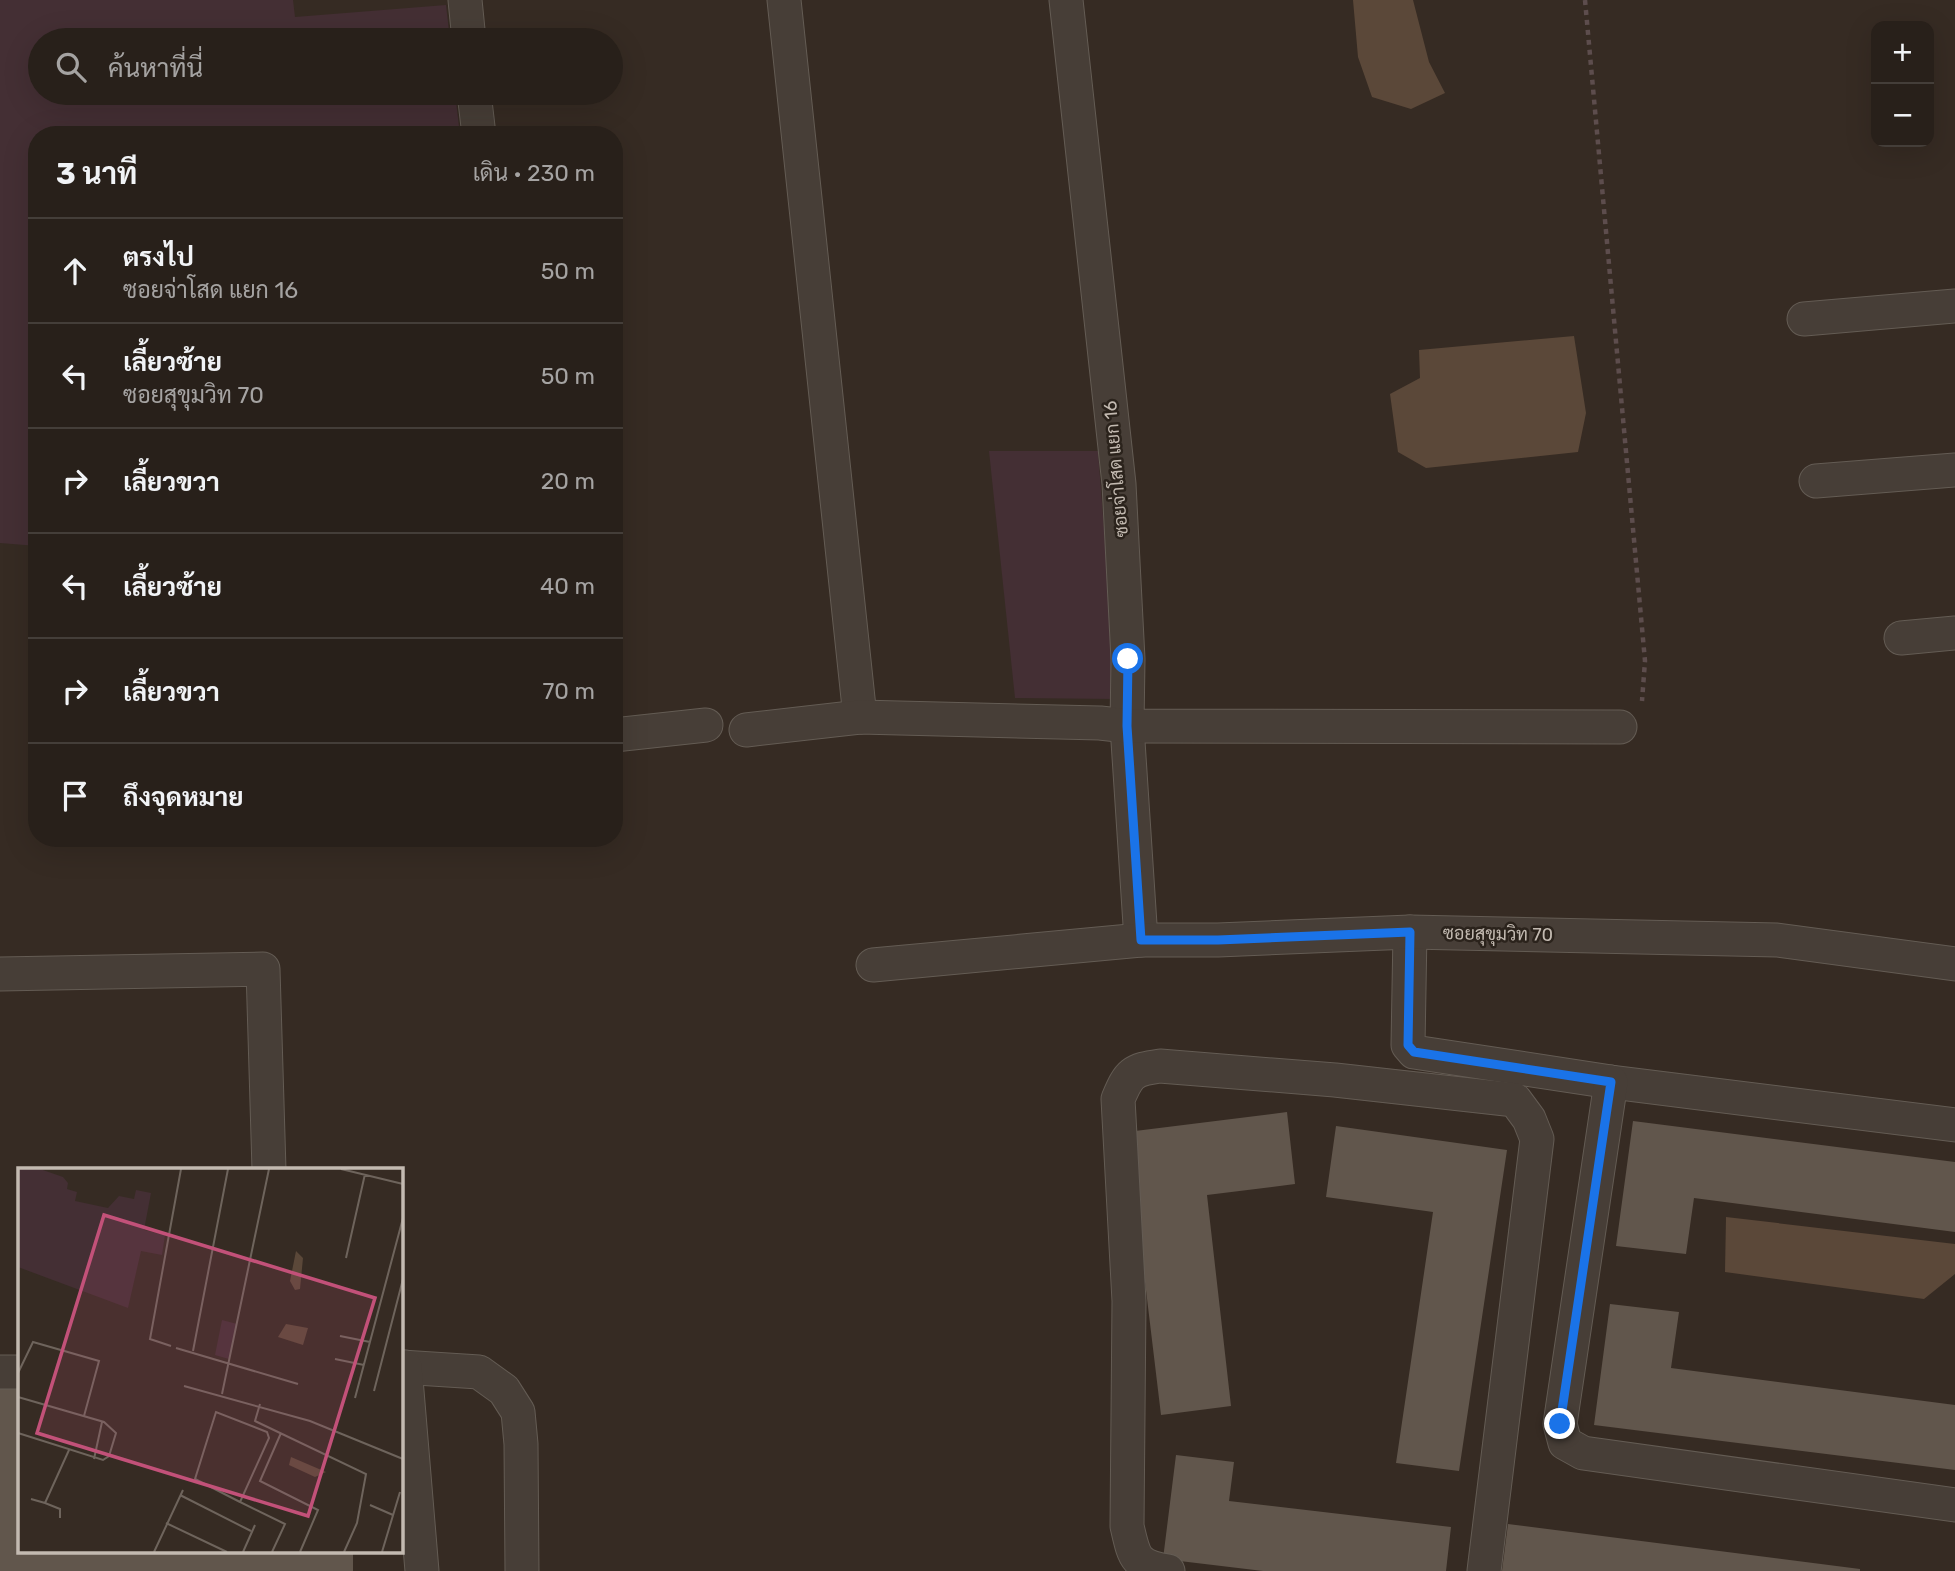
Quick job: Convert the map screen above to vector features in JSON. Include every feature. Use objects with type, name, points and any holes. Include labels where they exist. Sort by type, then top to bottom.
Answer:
[{"type":"street","points":[[465,0],[468,28]]},
{"type":"street","points":[[784,0],[860,717]]},
{"type":"street","name":"ซอยจ่าโสด แยก 16","points":[[1066,0],[1119,484],[1128,659],[1127,726],[1141,940]]},
{"type":"street","points":[[475,105],[478,126]]},
{"type":"street","points":[[1804,319],[1955,306]]},
{"type":"street","points":[[1816,481],[1955,470]]},
{"type":"street","points":[[1900,638],[1955,633]]},
{"type":"street","points":[[746,730],[860,717],[1127,726],[1620,727]]},
{"type":"street","points":[[623,734],[706,725]]},
{"type":"street","points":[[1410,932],[1408,1045],[1414,1052],[1611,1082],[1955,1125]]},
{"type":"street","name":"ซอยสุขุมวิท 70","points":[[873,965],[1141,940],[1218,940],[1410,932],[1777,940],[1955,964]]},
{"type":"street","points":[[0,974],[263,969],[269,1168]]},
{"type":"street","points":[[1168,1571],[1150,1568],[1133,1555],[1127,1526],[1129,1301],[1118,1099],[1124,1083],[1137,1070],[1160,1066],[1335,1080],[1515,1100],[1529,1119],[1537,1139],[1484,1571]]},
{"type":"street","points":[[1611,1082],[1560,1424],[1566,1443],[1583,1453],[1955,1505]]},
{"type":"street","points":[[422,1571],[403,1367],[480,1372],[504,1390],[518,1412],[521,1444],[522,1571]]},
{"type":"street","points":[[0,1372],[18,1372]]},
{"type":"path","points":[[1584,0],[1644,661],[1641,710],[1620,727]]},
{"type":"shaded area","points":[[0,0],[293,0],[295,17],[446,5],[449,28],[28,28],[28,105],[456,105],[459,126],[28,126],[28,545],[0,543]]},
{"type":"shaded area","points":[[1353,0],[1413,0],[1429,62],[1445,93],[1411,109],[1372,97],[1358,57]]},
{"type":"shaded area","points":[[1574,336],[1586,413],[1578,452],[1426,468],[1398,452],[1390,394],[1420,378],[1419,350]]},
{"type":"shaded area","points":[[989,451],[1098,451],[1117,699],[1015,698]]},
{"type":"shaded area","points":[[1726,1217],[1955,1244],[1955,1274],[1924,1299],[1725,1272]]},
{"type":"building","points":[[1287,1112],[1295,1184],[1207,1195],[1231,1406],[1161,1415],[1127,1132]]},
{"type":"building","points":[[1633,1121],[1955,1162],[1955,1232],[1694,1198],[1686,1254],[1616,1246]]},
{"type":"building","points":[[1336,1126],[1507,1150],[1459,1471],[1396,1463],[1433,1212],[1326,1197]]},
{"type":"building","points":[[1610,1304],[1679,1312],[1671,1368],[1955,1405],[1955,1470],[1594,1425]]},
{"type":"building","points":[[18,1382],[18,1554],[353,1554],[353,1571],[0,1571],[0,1383]]},
{"type":"building","points":[[1176,1455],[1234,1462],[1229,1501],[1451,1527],[1446,1571],[1263,1571],[1163,1559]]},
{"type":"building","points":[[1508,1524],[1860,1569],[1860,1571],[1502,1571]]},
{"type":"route","points":[[1128,659],[1127,726],[1141,940],[1218,940],[1410,932],[1408,1045],[1414,1052],[1611,1082],[1560,1424]]}]
